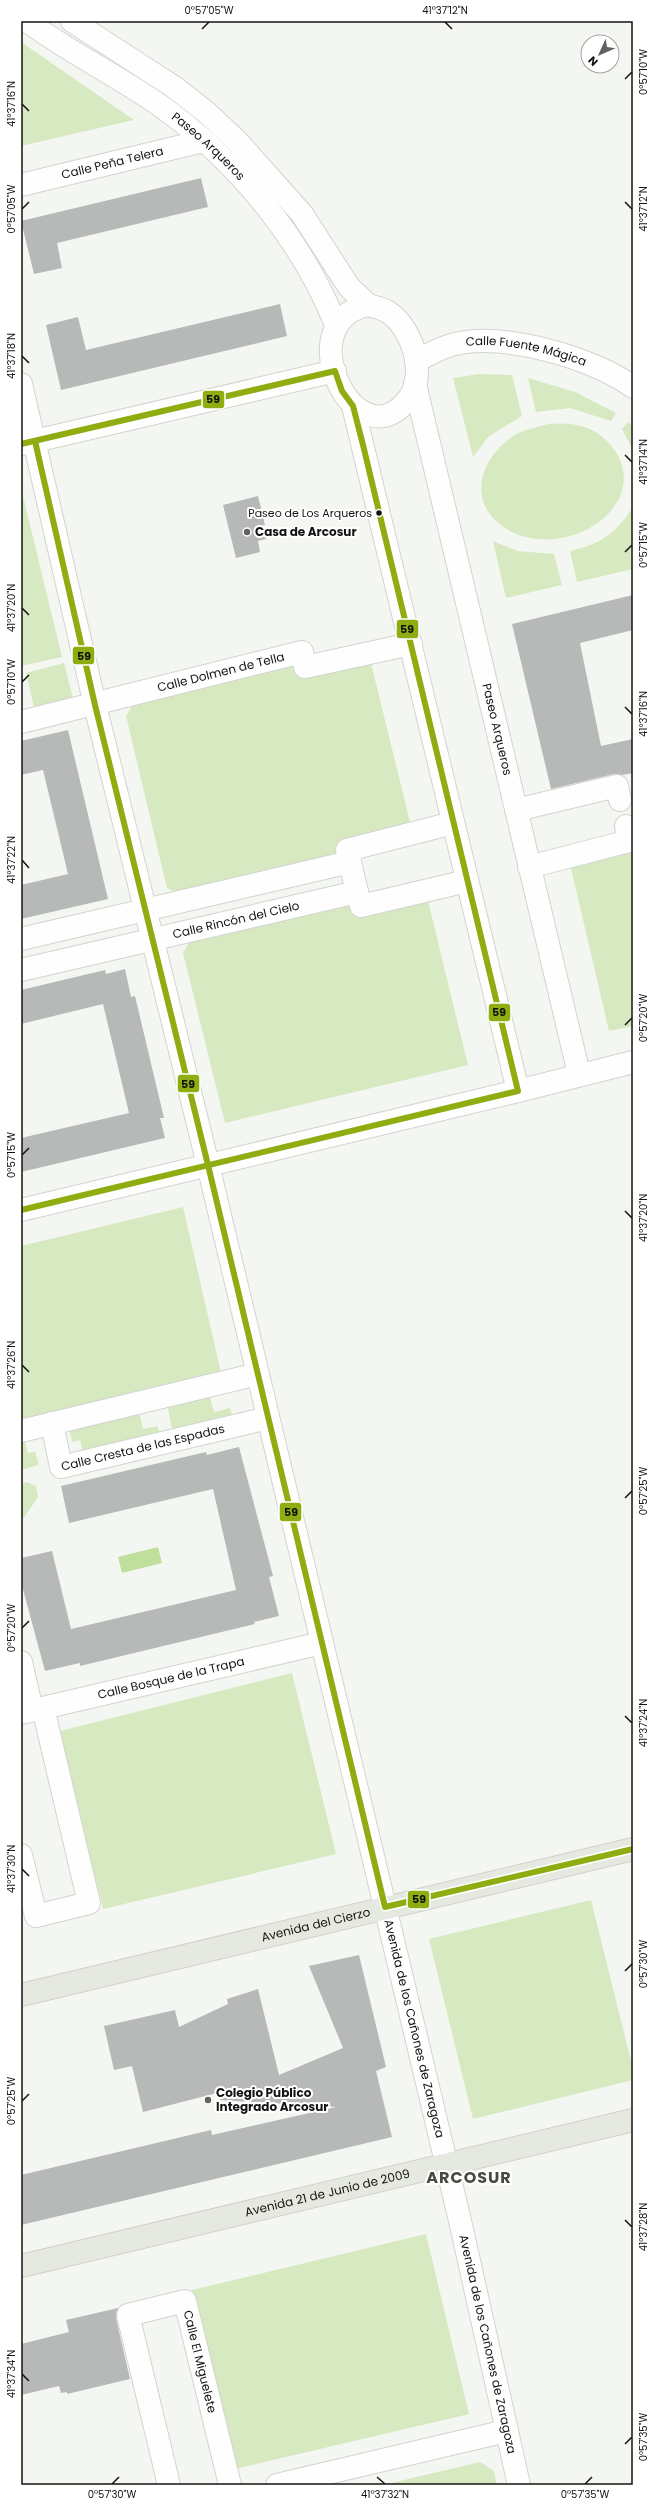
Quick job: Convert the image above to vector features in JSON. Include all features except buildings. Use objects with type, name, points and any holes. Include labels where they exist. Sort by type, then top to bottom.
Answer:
[{"type":"main road","name":"Avenida del Cierzo","points":[[21,1995],[633,1849]]},
{"type":"main road","name":"Avenida 21 de Junio de 2009","points":[[21,2266],[633,2120]]},
{"type":"street","name":"Paseo Arqueros","points":[[27,21],[165,109],[234,170],[282,226],[320,287],[336,325]]},
{"type":"street","name":"Paseo Arqueros","points":[[72,21],[174,87],[206,112],[237,141],[302,214],[349,287],[368,305]]},
{"type":"street","name":"Calle Peña Telera","points":[[21,185],[203,141]]},
{"type":"street","points":[[368,305],[388,312],[398,320],[407,334],[416,361],[415,384],[411,395],[404,405],[384,416],[367,415],[353,406],[342,391],[334,371],[332,346],[336,325],[351,311],[368,305]]},
{"type":"street","name":"Calle Fuente Mágica","points":[[416,361],[455,344],[489,342],[530,347],[574,356],[598,366],[633,387]]},
{"type":"street","points":[[28,442],[334,371]]},
{"type":"street","name":"Avenida de los Cañones de Zaragoza","points":[[21,384],[28,442],[95,705],[151,940],[208,1165],[446,2164],[519,2485]]},
{"type":"street","name":"Paseo Arqueros","points":[[415,384],[579,1074]]},
{"type":"street","points":[[353,406],[518,1091]]},
{"type":"street","name":"Calle Dolmen de Tella","points":[[21,722],[95,705],[302,652],[305,667],[411,644]]},
{"type":"street","points":[[516,810],[617,786],[626,799],[630,825],[629,841],[529,867]]},
{"type":"street","points":[[454,823],[347,850],[361,906],[467,881]]},
{"type":"street","points":[[21,939],[350,862]]},
{"type":"street","name":"Calle Rincón del Cielo","points":[[21,970],[357,892]]},
{"type":"street","points":[[21,1210],[633,1062]]},
{"type":"street","points":[[21,1431],[258,1374]]},
{"type":"street","name":"Calle Cresta de las Espadas","points":[[52,1424],[61,1466],[268,1418]]},
{"type":"street","name":"Calle Bosque de la Trapa","points":[[32,1710],[322,1643]]},
{"type":"street","points":[[21,1662],[32,1710],[89,1903],[36,1916],[21,1854]]},
{"type":"street","name":"Calle El Miguelete","points":[[169,2485],[128,2315],[185,2301],[230,2485]]},
{"type":"street","points":[[277,2485],[506,2431]]},
{"type":"shaded area","points":[[21,42],[134,120],[21,146]]},
{"type":"shaded area","points":[[479,374],[512,375],[522,416],[489,436],[473,457],[453,378]]},
{"type":"shaded area","points":[[528,378],[575,392],[616,413],[611,421],[570,408],[536,412]]},
{"type":"shaded area","points":[[628,422],[633,426],[633,450],[622,429]]},
{"type":"shaded area","points":[[562,423],[585,427],[596,432],[605,439],[613,448],[623,468],[624,480],[622,491],[617,502],[608,514],[584,531],[555,539],[525,537],[512,532],[498,523],[488,512],[483,500],[481,487],[483,474],[497,450],[509,439],[518,433],[548,424]]},
{"type":"shaded area","points":[[21,488],[62,657],[21,666]]},
{"type":"shaded area","points":[[633,507],[633,569],[577,582],[570,551],[590,545],[614,531]]},
{"type":"shaded area","points":[[493,541],[517,551],[554,554],[562,585],[506,598]]},
{"type":"shaded area","points":[[370,659],[411,826],[343,857],[181,895],[167,888],[126,716],[135,701],[297,663]]},
{"type":"shaded area","points":[[64,663],[74,702],[35,711],[26,673]]},
{"type":"shaded area","points":[[633,848],[633,1026],[609,1031],[570,864]]},
{"type":"shaded area","points":[[427,897],[468,1065],[225,1123],[183,953],[192,938],[353,899]]},
{"type":"shaded area","points":[[183,1207],[222,1377],[21,1424],[21,1246]]},
{"type":"shaded area","points":[[209,1394],[214,1412],[230,1408],[233,1418],[173,1433],[167,1404]]},
{"type":"shaded area","points":[[139,1411],[143,1429],[157,1426],[161,1435],[83,1452],[80,1440],[72,1442],[69,1426]]},
{"type":"shaded area","points":[[24,1439],[28,1453],[35,1452],[39,1465],[21,1470],[21,1440]]},
{"type":"shaded area","points":[[27,1482],[36,1486],[38,1497],[21,1522],[21,1484]]},
{"type":"shaded area","points":[[158,1547],[162,1563],[122,1573],[118,1557]]},
{"type":"shaded area","points":[[292,1673],[336,1854],[103,1909],[60,1731]]},
{"type":"shaded area","points":[[591,1900],[633,2069],[633,2080],[473,2119],[429,1939]]},
{"type":"shaded area","points":[[426,2234],[469,2414],[235,2469],[192,2290]]},
{"type":"shaded area","points":[[480,2462],[494,2471],[497,2485],[383,2485]]},
{"type":"transit line","name":"59","points":[[21,444],[335,371],[342,391],[353,406],[363,445],[518,1091],[21,1210]]},
{"type":"transit line","name":"59","points":[[35,441],[95,705],[208,1165],[385,1907],[633,1849]]},
{"type":"place","name":"Paseo de Los Arqueros","points":[[379,513]]},
{"type":"place","name":"Casa de Arcosur","points":[[247,532]]},
{"type":"place","name":"Colegio Público Integrado Arcosur","points":[[208,2100]]},
{"type":"district","name":"ARCOSUR","points":[[469,2177]]}]
